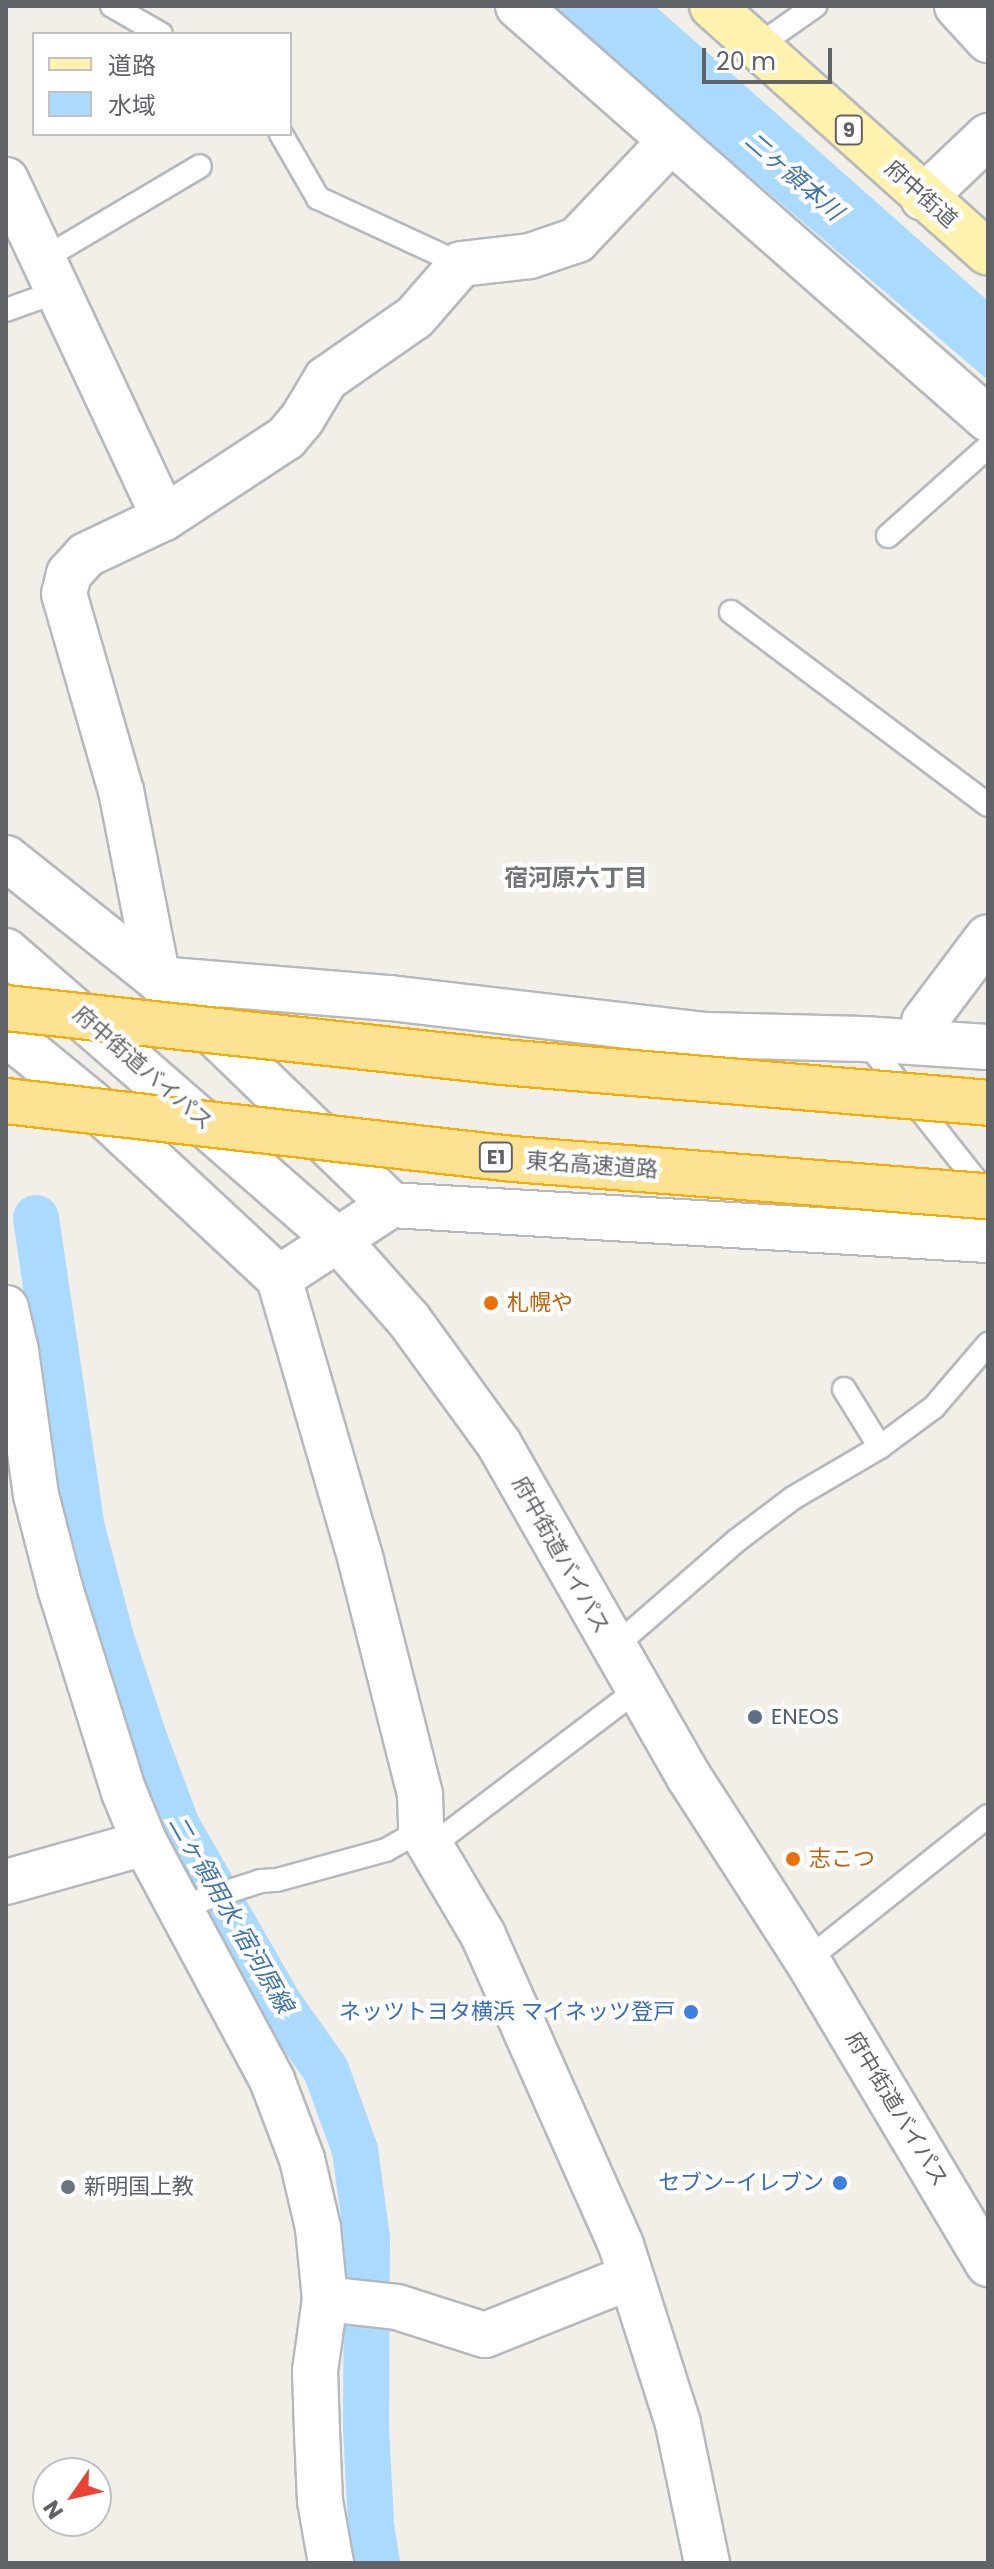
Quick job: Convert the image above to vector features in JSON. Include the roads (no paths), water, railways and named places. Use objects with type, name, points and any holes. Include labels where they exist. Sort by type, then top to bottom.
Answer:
[{"type":"highway","points":[[6,1008],[502,1062],[988,1103]]},
{"type":"highway","name":"東名高速道路","points":[[6,1101],[513,1159],[988,1195]]},
{"type":"main road","name":"府中街道","points":[[712,6],[988,253]]},
{"type":"street","points":[[518,6],[988,419]]},
{"type":"street","points":[[957,6],[988,40]]},
{"type":"street","points":[[923,198],[988,136]]},
{"type":"street","points":[[158,979],[121,791],[64,594],[69,574],[86,555],[164,518],[286,438],[302,419],[326,379],[415,317],[461,264],[530,256],[577,240],[671,141]]},
{"type":"street","points":[[6,180],[164,518]]},
{"type":"street","points":[[6,858],[158,979],[391,1205]]},
{"type":"street","points":[[922,1042],[924,1022],[988,937]]},
{"type":"street","name":"府中街道バイパス","points":[[13,957],[339,1241],[409,1320],[499,1444],[637,1690],[807,1960],[988,2264]]},
{"type":"street","points":[[158,979],[390,998],[706,1035],[863,1039],[988,1047]]},
{"type":"street","points":[[6,1033],[90,1102],[279,1278],[361,1561],[420,1795],[426,1839],[483,1935],[621,2245],[678,2424],[707,2563]]},
{"type":"street","points":[[279,1278],[391,1205],[988,1240]]},
{"type":"street","points":[[6,1308],[16,1351],[21,1501],[145,1843],[186,1904],[272,2080],[302,2159],[333,2301],[315,2371],[320,2501],[331,2563]]},
{"type":"street","points":[[6,1882],[145,1843]]},
{"type":"street","points":[[333,2301],[397,2307],[485,2335],[630,2277]]},
{"type":"lane","points":[[112,6],[158,32]]},
{"type":"lane","points":[[758,46],[815,6]]},
{"type":"lane","points":[[282,136],[318,198],[461,264]]},
{"type":"lane","points":[[6,310],[200,166]]},
{"type":"lane","points":[[888,536],[988,447]]},
{"type":"lane","points":[[731,612],[988,805]]},
{"type":"lane","points":[[863,1039],[988,1195]]},
{"type":"lane","points":[[613,1648],[736,1541],[793,1498],[880,1447],[934,1407],[988,1344]]},
{"type":"lane","points":[[844,1389],[880,1447]]},
{"type":"lane","points":[[186,1904],[426,1839],[637,1690]]},
{"type":"lane","points":[[807,1960],[988,1816]]},
{"type":"water","name":"二ヶ領本川","points":[[554,6],[655,6],[988,301],[988,380],[707,140],[681,129],[653,92]]},
{"type":"waterway","name":"二ヶ領用水 宿河原線","points":[[36,1218],[82,1528],[111,1638],[144,1738],[177,1826],[280,2005],[326,2070],[355,2150],[367,2239],[366,2428],[371,2525],[377,2563]]},
{"type":"place","name":"札幌や","points":[[491,1303]]},
{"type":"place","name":"ENEOS","points":[[755,1717]]},
{"type":"place","name":"志こつ","points":[[793,1859]]},
{"type":"place","name":"ネッツトヨタ横浜 マイネッツ登戸","points":[[691,2012]]},
{"type":"place","name":"セブン-イレブン","points":[[840,2183]]},
{"type":"place","name":"新明国上教","points":[[68,2187]]},
{"type":"district","name":"宿河原六丁目","points":[[576,878]]}]
